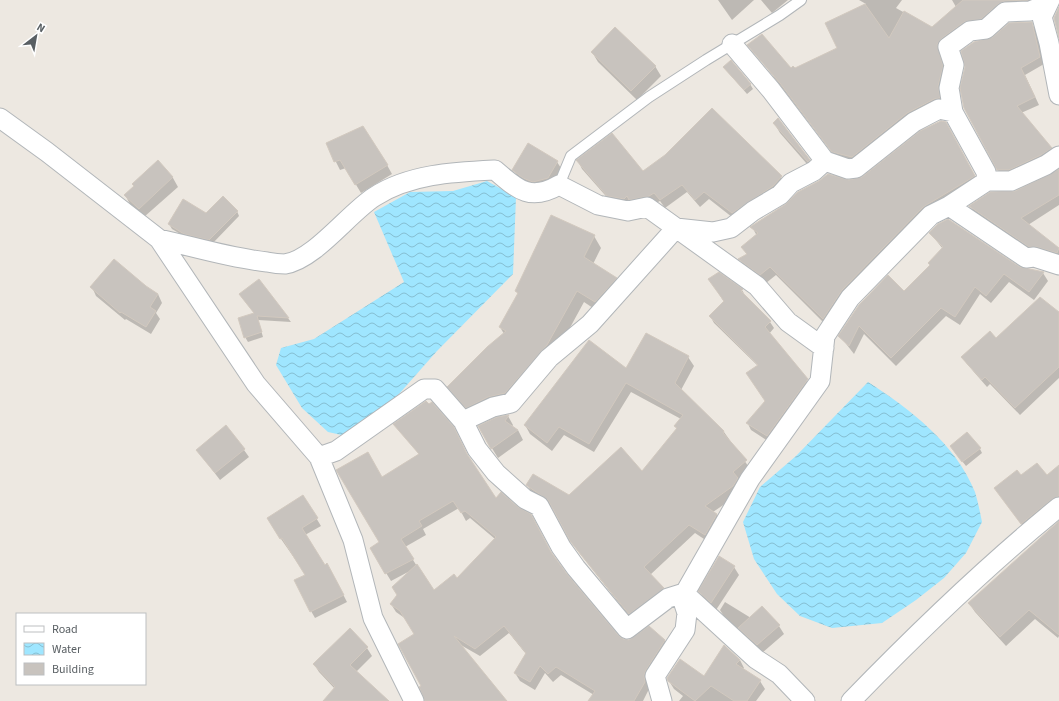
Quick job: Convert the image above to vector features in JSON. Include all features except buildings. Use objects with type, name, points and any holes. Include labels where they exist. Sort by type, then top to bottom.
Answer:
[{"type":"street","points":[[1049,2],[1042,17],[1049,43],[1059,95]]},
{"type":"street","points":[[987,181],[986,172],[953,112],[949,88],[954,65],[948,47],[970,31],[986,29],[1005,12],[1030,11],[1049,2]]},
{"type":"street","points":[[732,44],[771,90],[825,162],[848,169],[856,168],[914,122],[939,109],[953,112]]},
{"type":"street","points":[[0,118],[159,238],[256,384],[319,457],[353,540],[373,618],[414,701]]},
{"type":"street","points":[[662,701],[655,676],[685,630],[687,613],[682,598],[684,593],[750,479],[820,382],[825,336],[850,298],[931,215],[949,206],[987,181],[1011,181],[1046,165],[1059,156]]},
{"type":"street","points":[[676,228],[714,232],[731,228],[752,211],[780,195],[791,183],[814,171],[825,162]]},
{"type":"street","points":[[159,238],[228,255],[258,261],[285,264],[311,253],[374,197],[399,183],[438,175],[495,170],[512,185],[528,194],[553,189],[559,185],[598,205],[628,211],[647,207],[757,286],[788,322],[824,348]]},
{"type":"street","points":[[949,206],[1026,258],[1034,257],[1059,265]]},
{"type":"street","points":[[463,421],[493,407],[511,403],[550,358],[590,324],[676,228]]},
{"type":"street","points":[[319,457],[336,452],[424,389],[435,388],[463,421],[477,449],[496,473],[525,499],[539,506],[561,547],[576,568],[627,629],[668,598],[684,593]]},
{"type":"street","points":[[851,701],[931,620],[1028,532],[1059,507]]},
{"type":"street","points":[[684,593],[756,659],[779,674],[805,701]]},
{"type":"lane","points":[[559,185],[571,156],[649,97],[732,44],[780,16],[802,0]]},
{"type":"water","points":[[487,181],[516,197],[513,274],[437,351],[399,394],[346,436],[328,432],[302,408],[276,365],[281,348],[314,339],[404,282],[374,212],[410,192],[453,191]]},
{"type":"water","points":[[868,382],[915,416],[944,443],[956,458],[975,492],[982,522],[966,553],[944,578],[916,600],[882,623],[832,628],[800,616],[777,594],[754,559],[743,522],[760,487],[796,456]]}]
